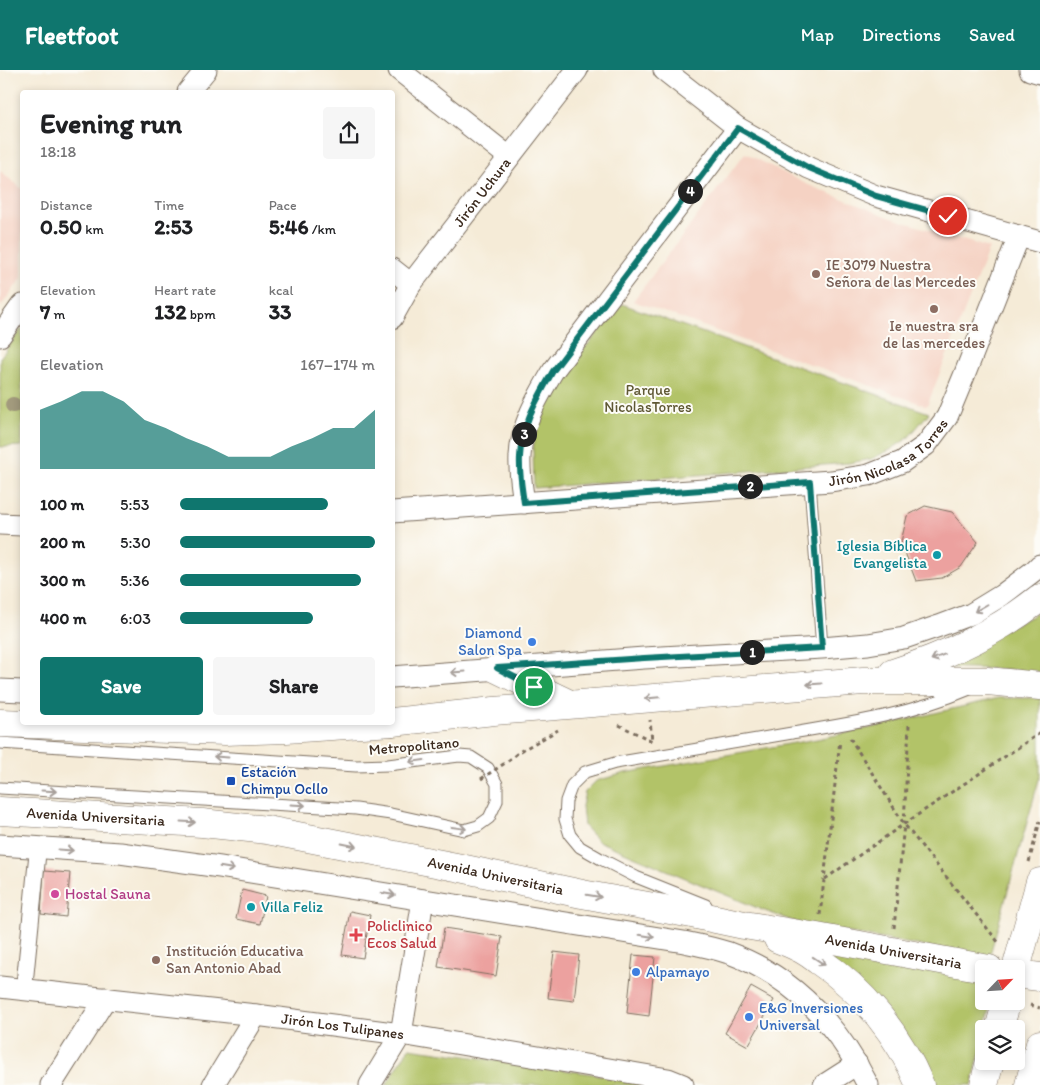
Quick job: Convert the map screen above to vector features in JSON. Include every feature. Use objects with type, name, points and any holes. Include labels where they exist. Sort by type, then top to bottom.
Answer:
[{"type":"main road","points":[[395,722],[494,711],[568,717],[863,680],[924,663],[982,637],[1009,620],[1031,589]]},
{"type":"main road","points":[[497,668],[568,717]]},
{"type":"main road","points":[[863,680],[988,681],[1040,686]]},
{"type":"main road","points":[[0,723],[20,724]]},
{"type":"main road","points":[[56,725],[225,731],[347,725]]},
{"type":"main road","name":"Avenida Universitaria","points":[[0,811],[202,823],[267,830],[396,854],[582,894],[975,967]]},
{"type":"main road","points":[[1018,960],[1040,882]]},
{"type":"main road","points":[[744,925],[801,948],[848,982],[866,1000],[899,1044],[914,1069],[920,1085]]},
{"type":"main road","points":[[1025,975],[1040,977]]},
{"type":"main road","points":[[1029,1085],[1040,1044]]},
{"type":"main road","points":[[984,1085],[988,1070]]},
{"type":"street","points":[[190,90],[206,70]]},
{"type":"street","points":[[399,70],[509,157]]},
{"type":"street","name":"Jirón Uchura","points":[[395,313],[411,284],[577,70]]},
{"type":"street","points":[[664,70],[738,128],[809,168],[876,196],[1040,242]]},
{"type":"street","points":[[1030,70],[1040,73]]},
{"type":"street","points":[[524,503],[520,457],[525,427],[536,400],[553,371],[738,128]]},
{"type":"street","name":"Jirón Nicolasa Torres","points":[[395,512],[832,481],[869,475],[902,462],[926,444],[948,417],[1019,236]]},
{"type":"street","points":[[395,271],[411,284]]},
{"type":"street","points":[[0,336],[20,308]]},
{"type":"street","points":[[0,524],[20,525]]},
{"type":"street","points":[[395,677],[644,658],[822,648],[868,644],[904,638],[970,614],[1002,596],[1031,589],[1040,565]]},
{"type":"street","points":[[0,690],[20,691]]},
{"type":"street","points":[[0,845],[120,853],[220,867],[684,942],[727,952],[752,963],[781,980],[802,996],[823,1016],[837,1034],[868,1085]]},
{"type":"street","points":[[24,989],[38,848]]},
{"type":"street","points":[[370,1085],[401,1034],[423,900]]},
{"type":"street","name":"Jirón Los Tulipanes","points":[[0,987],[256,1015],[401,1034],[668,1079],[683,1085]]},
{"type":"street","points":[[51,1085],[106,998]]},
{"type":"street","points":[[213,1085],[256,1015]]},
{"type":"street","points":[[824,1085],[856,1064]]},
{"type":"lane","points":[[810,482],[822,648]]},
{"type":"lane","points":[[744,925],[708,906],[636,877],[580,847],[570,835],[565,819],[566,801],[572,785],[585,772],[615,763],[842,724],[910,710],[952,697],[988,681]]},
{"type":"lane","name":"Metropolitano","points":[[0,743],[356,766],[388,765],[459,756],[471,757],[488,768],[497,784],[497,801],[489,818],[478,826],[464,830],[410,817],[356,809],[0,788]]},
{"type":"path","points":[[892,952],[904,824],[910,710]]},
{"type":"path","points":[[481,779],[519,752],[557,731],[568,717]]},
{"type":"path","points":[[618,724],[652,740]]},
{"type":"path","points":[[842,724],[904,824],[999,943]]},
{"type":"path","points":[[817,937],[842,724]]},
{"type":"path","points":[[825,879],[1040,732]]},
{"type":"shaded area","name":"IE 3079 Nuestra Señora de las Mercedes","points":[[745,153],[806,184],[891,218],[989,248],[927,406],[633,301]]},
{"type":"shaded area","points":[[0,171],[20,187],[20,281],[0,307]]},
{"type":"green space","name":"Parque NicolasTorres","points":[[622,304],[929,413],[908,438],[890,450],[871,459],[849,463],[534,488],[533,449],[539,418],[562,375]]},
{"type":"green space","points":[[20,331],[20,446],[0,447],[0,358]]},
{"type":"green space","points":[[1040,612],[1040,672],[929,667]]},
{"type":"green space","points":[[999,698],[1040,698],[1040,776],[989,958],[801,924],[765,911],[598,841],[584,826],[582,806],[585,792],[596,781],[625,773],[817,739]]},
{"type":"green space","points":[[821,948],[975,977],[975,1010],[990,1010],[987,1020],[975,1020],[976,1070],[972,1085],[928,1085]]},
{"type":"green space","points":[[409,1048],[656,1083],[660,1085],[386,1085]]},
{"type":"building","name":"Iglesia Bíblica Evangelista","points":[[925,506],[952,512],[978,542],[961,567],[942,578],[916,581],[901,542],[907,516]]},
{"type":"building","name":"Hostal Sauna","points":[[44,871],[70,873],[66,917],[41,914]]},
{"type":"building","name":"Villa Feliz","points":[[242,890],[266,896],[260,924],[236,919]]},
{"type":"building","name":"Policlinico Ecos Salud","points":[[350,911],[370,915],[363,958],[342,955]]},
{"type":"building","points":[[444,928],[502,937],[496,976],[438,967]]},
{"type":"building","points":[[554,952],[579,955],[574,1001],[548,998]]},
{"type":"building","points":[[633,955],[655,957],[649,1016],[627,1013]]},
{"type":"building","name":"E&G Inversiones Universal","points":[[751,987],[774,1000],[748,1046],[725,1033]]},
{"type":"place","name":"IE 3079 Nuestra Señora de las Mercedes","points":[[816,274]]},
{"type":"place","name":"Ie nuestra sra de las mercedes","points":[[934,309]]},
{"type":"place","name":"Iglesia Bíblica Evangelista","points":[[937,555]]},
{"type":"place","name":"Diamond Salon Spa","points":[[532,642]]},
{"type":"place","name":"Estación Chimpu Ocllo","points":[[231,781]]},
{"type":"place","name":"Hostal Sauna","points":[[55,894]]},
{"type":"place","name":"Villa Feliz","points":[[251,907]]},
{"type":"place","name":"Policlinico Ecos Salud","points":[[356,935]]},
{"type":"place","name":"Institución Educativa San Antonio Abad","points":[[156,960]]},
{"type":"place","name":"Alpamayo","points":[[636,972]]},
{"type":"place","name":"E&G Inversiones Universal","points":[[749,1017]]},
{"type":"route","points":[[534,687],[497,668],[822,648],[810,482],[524,503],[520,457],[525,427],[536,400],[553,371],[738,128],[809,168],[876,196],[948,216]]}]
